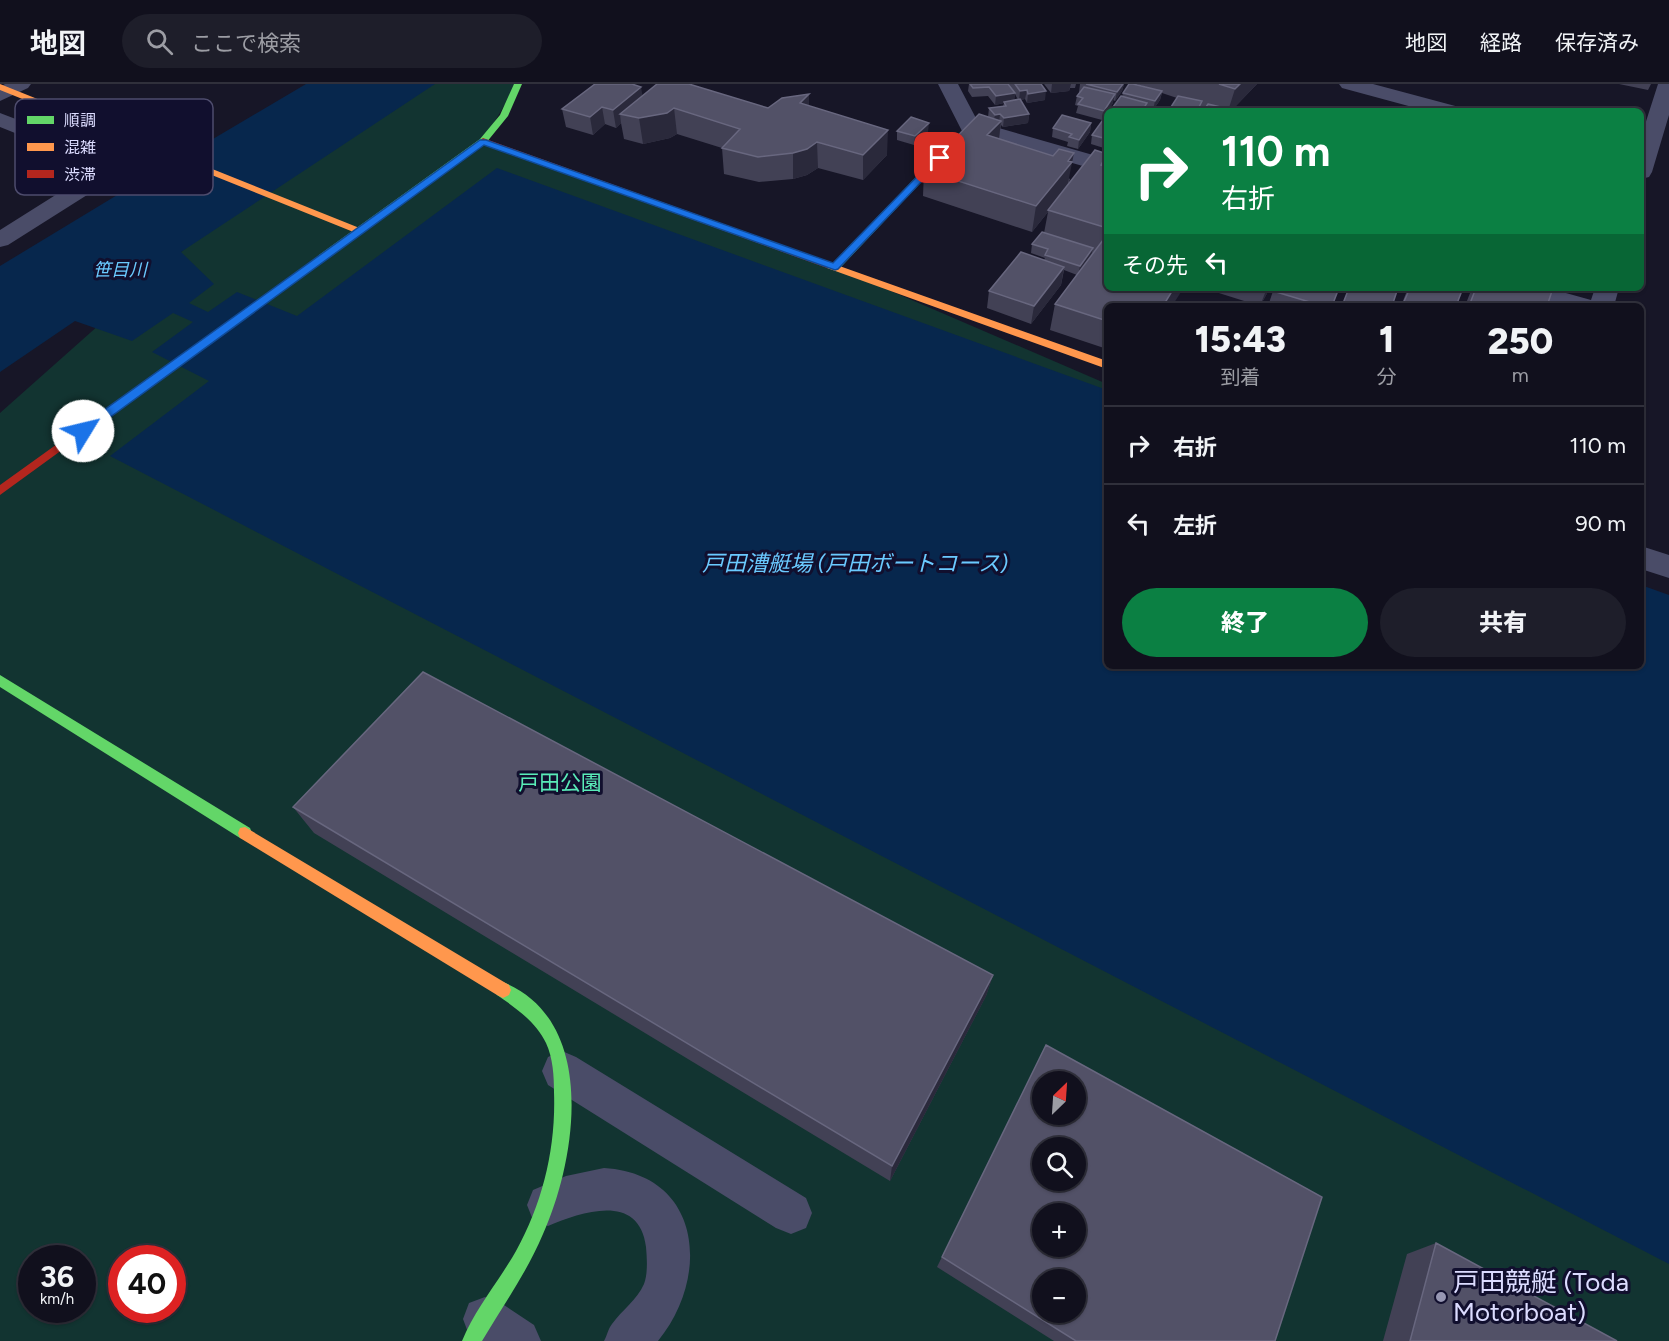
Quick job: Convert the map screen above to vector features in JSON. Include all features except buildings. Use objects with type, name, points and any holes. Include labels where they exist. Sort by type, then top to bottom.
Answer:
[{"type":"street","points":[[0,491],[483,141],[504,116],[518,84]]},
{"type":"street","points":[[948,84],[970,126],[1104,165]]},
{"type":"street","points":[[1349,84],[1441,108]]},
{"type":"street","points":[[1644,159],[1668,84]]},
{"type":"street","points":[[11,91],[31,99]]},
{"type":"street","points":[[0,119],[15,125]]},
{"type":"street","points":[[835,267],[970,126]]},
{"type":"street","points":[[483,141],[1104,364]]},
{"type":"street","points":[[213,172],[359,231]]},
{"type":"street","points":[[0,240],[49,211],[69,195]]},
{"type":"street","points":[[1531,291],[1573,303]]},
{"type":"street","points":[[1644,558],[1669,567]]},
{"type":"street","points":[[0,680],[527,1005],[544,1023],[556,1046],[562,1071],[563,1135],[558,1168],[548,1204],[491,1334]]},
{"type":"street","points":[[562,1071],[791,1213]]},
{"type":"street","points":[[548,1204],[570,1194],[594,1189],[617,1188],[641,1197],[656,1211],[666,1232],[669,1259],[665,1288],[645,1323],[627,1341]]},
{"type":"green space","name":"戸田公園","points":[[370,84],[517,84],[483,141],[835,267],[1104,383],[1104,669],[1644,669],[1644,660],[1669,610],[1669,1341],[0,1341],[0,413]]},
{"type":"water","name":"戸田漕艇場 (戸田ボートコース)","points":[[306,84],[435,84],[181,252],[214,284],[189,303],[208,312],[237,292],[297,316],[497,168],[1104,389],[1104,669],[1644,669],[1644,586],[1669,595],[1669,1264],[110,456],[209,381],[152,352],[193,322],[173,313],[132,341],[75,321],[0,372],[0,266],[117,195],[213,195],[213,139]]},
{"type":"traffic: fast","points":[[322,257],[483,141],[504,116],[518,84]]},
{"type":"traffic: fast","points":[[835,267],[956,141]]},
{"type":"traffic: fast","points":[[0,680],[245,833]]},
{"type":"traffic: fast","points":[[471,1341],[523,1257],[536,1230],[548,1202],[561,1139],[563,1103],[557,1050],[544,1024],[520,1001],[503,990]]},
{"type":"traffic: slow","points":[[0,87],[30,99]]},
{"type":"traffic: slow","points":[[213,172],[359,231]]},
{"type":"traffic: slow","points":[[831,266],[1104,364]]},
{"type":"traffic: slow","points":[[245,833],[503,990]]},
{"type":"traffic: jam","points":[[483,141],[831,266]]},
{"type":"traffic: jam","points":[[0,491],[322,257]]},
{"type":"place","name":"戸田競艇 (Toda Motorboat)","points":[[1441,1297]]},
{"type":"route","points":[[83,431],[483,141],[835,267],[940,158]]},
{"type":"water label","name":"笹目川","points":[[120,270]]}]
